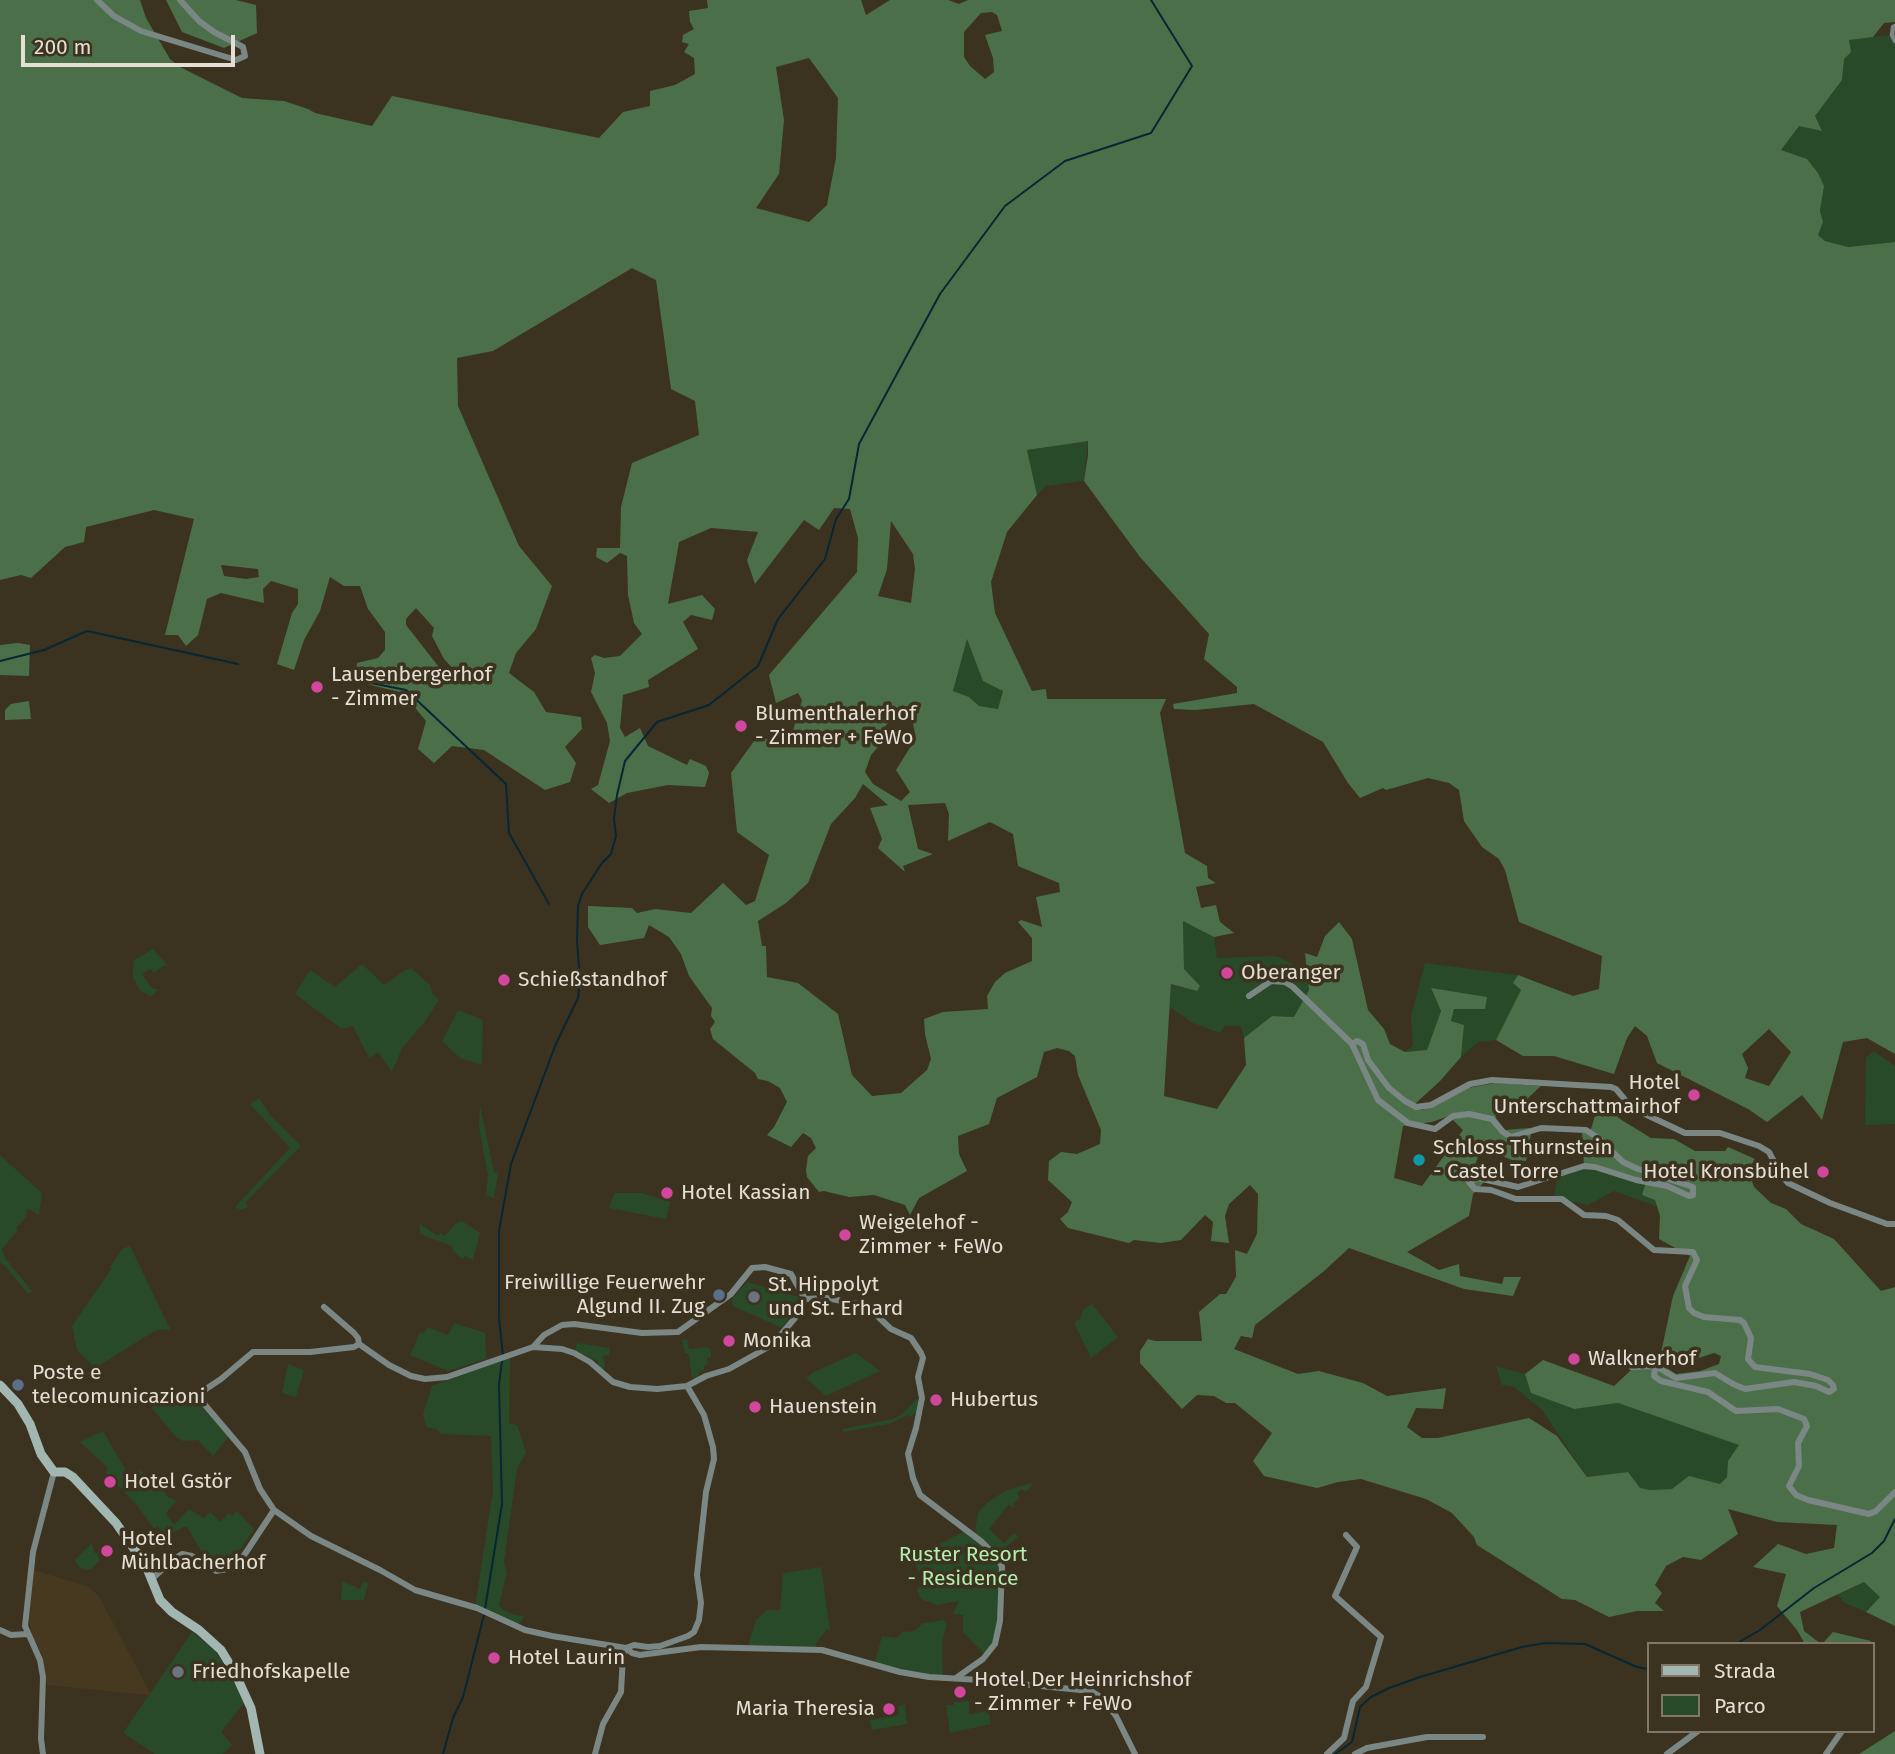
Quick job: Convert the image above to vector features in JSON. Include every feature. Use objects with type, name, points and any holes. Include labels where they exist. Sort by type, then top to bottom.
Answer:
[{"type":"main road","points":[[0,1385],[24,1414],[41,1454],[54,1472],[69,1474],[91,1494],[122,1532],[146,1566],[160,1600],[216,1644],[226,1657],[251,1708],[260,1754]]},
{"type":"street","points":[[97,0],[114,16],[141,31],[236,60],[245,56],[243,47],[214,33],[180,0]]},
{"type":"street","points":[[1895,26],[1892,40],[1895,41]]},
{"type":"street","points":[[1249,996],[1271,981],[1289,984],[1352,1044],[1378,1100],[1408,1123],[1435,1129],[1452,1116],[1469,1114],[1488,1117],[1511,1138],[1541,1128],[1586,1130],[1630,1166],[1691,1186],[1694,1193],[1689,1196],[1667,1186],[1584,1166],[1518,1187],[1478,1178],[1469,1182],[1475,1189],[1516,1199],[1562,1199],[1584,1215],[1606,1216],[1618,1220],[1654,1250],[1693,1252],[1696,1265],[1685,1286],[1689,1308],[1694,1313],[1704,1317],[1740,1320],[1744,1323],[1751,1338],[1748,1359],[1755,1367],[1810,1374],[1828,1380],[1834,1387],[1829,1392],[1816,1386],[1794,1382],[1745,1389],[1715,1373],[1676,1378],[1650,1366],[1632,1367]]},
{"type":"street","points":[[1352,1044],[1357,1041],[1363,1044],[1368,1060],[1390,1088],[1416,1107],[1431,1105],[1470,1084],[1492,1080],[1611,1087],[1616,1089],[1632,1108],[1685,1133],[1720,1133],[1759,1146],[1769,1152],[1788,1183],[1830,1203],[1886,1224],[1895,1224]]},
{"type":"street","points":[[533,1347],[551,1331],[568,1324],[636,1332],[678,1332],[731,1294],[752,1268],[769,1267],[789,1272],[805,1299]]},
{"type":"street","points":[[805,1299],[826,1298],[858,1304],[872,1311],[891,1329],[911,1338],[921,1353],[918,1377],[922,1398],[919,1417],[908,1448],[913,1478],[920,1495],[982,1542],[998,1558],[1002,1567],[1000,1621],[995,1644],[984,1659],[956,1678]]},
{"type":"street","points":[[324,1307],[354,1333],[359,1344],[398,1370],[425,1379],[447,1377],[533,1347],[562,1349],[574,1353],[590,1362],[613,1382],[630,1387],[657,1389],[687,1386],[706,1376],[729,1370],[772,1345],[795,1318],[805,1299]]},
{"type":"street","points":[[359,1344],[354,1347],[310,1352],[253,1352],[221,1379],[204,1389],[200,1396],[246,1452],[260,1489],[274,1510],[311,1535],[406,1586],[479,1608],[533,1632],[626,1648],[640,1655],[701,1647],[822,1650],[900,1672],[929,1677],[1094,1693],[1116,1716],[1135,1754]]},
{"type":"street","points":[[1657,1368],[1653,1373],[1656,1379],[1708,1392],[1736,1411],[1778,1409],[1804,1419],[1807,1426],[1798,1443],[1799,1465],[1789,1486],[1796,1495],[1869,1514],[1876,1511],[1895,1492]]},
{"type":"street","points":[[595,1754],[603,1725],[621,1692],[623,1654],[626,1648],[634,1644],[660,1646],[688,1636],[694,1632],[699,1620],[701,1599],[696,1575],[713,1447],[704,1415],[687,1386]]},
{"type":"street","points":[[43,1754],[40,1739],[43,1677],[40,1660],[27,1634],[26,1618],[33,1552],[54,1472]]},
{"type":"street","points":[[151,1580],[182,1554],[192,1556],[216,1570],[233,1568],[274,1510]]},
{"type":"street","points":[[1327,1754],[1344,1738],[1353,1701],[1366,1687],[1381,1637],[1335,1596],[1357,1547],[1346,1535]]},
{"type":"street","points":[[0,1630],[11,1634],[27,1634]]},
{"type":"street","points":[[1667,1754],[1695,1733]]},
{"type":"street","points":[[1826,1754],[1841,1733]]},
{"type":"street","points":[[1355,1754],[1367,1748],[1427,1737],[1483,1737]]},
{"type":"shaded area","points":[[34,1570],[89,1587],[99,1596],[150,1693],[148,1695],[47,1685],[42,1653],[33,1637],[29,1621]]},
{"type":"green space","points":[[0,0],[140,0],[146,18],[170,59],[180,67],[242,98],[284,101],[315,113],[372,126],[392,96],[599,138],[623,112],[650,106],[650,91],[675,85],[695,74],[694,58],[684,52],[689,44],[682,42],[683,35],[694,29],[689,11],[708,8],[707,0],[861,0],[866,15],[890,0],[948,0],[959,4],[968,0],[1895,0],[1895,22],[1884,23],[1873,37],[1849,40],[1851,52],[1844,59],[1842,80],[1815,116],[1822,131],[1799,126],[1781,150],[1807,159],[1818,173],[1824,186],[1820,211],[1823,222],[1818,235],[1825,241],[1848,247],[1895,242],[1895,1054],[1867,1038],[1843,1042],[1822,1120],[1802,1095],[1767,1122],[1748,1109],[1657,1063],[1647,1036],[1635,1026],[1627,1038],[1614,1074],[1554,1056],[1523,1056],[1496,1040],[1521,990],[1513,983],[1518,975],[1573,996],[1599,989],[1602,956],[1519,922],[1505,870],[1499,859],[1482,847],[1464,821],[1459,790],[1449,783],[1428,778],[1386,790],[1383,788],[1360,798],[1323,742],[1254,704],[1196,710],[1174,709],[1173,704],[1237,693],[1237,687],[1204,659],[1209,634],[1140,557],[1084,481],[1088,441],[1027,450],[1037,495],[1007,532],[991,582],[995,613],[1032,691],[1046,689],[1047,699],[1166,699],[1160,713],[1185,853],[1207,866],[1208,878],[1216,883],[1196,887],[1201,908],[1216,905],[1220,922],[1234,933],[1214,937],[1183,921],[1184,969],[1200,986],[1197,991],[1171,984],[1164,1096],[1217,1109],[1246,1065],[1244,1038],[1272,1016],[1294,1017],[1309,990],[1305,953],[1317,957],[1325,936],[1339,922],[1352,939],[1368,1010],[1384,1029],[1390,1044],[1405,1052],[1427,1050],[1441,1011],[1431,988],[1487,997],[1485,1009],[1454,1009],[1451,1021],[1464,1025],[1461,1057],[1415,1104],[1422,1110],[1467,1088],[1496,1083],[1541,1086],[1529,1097],[1522,1110],[1494,1104],[1496,1118],[1505,1130],[1530,1128],[1526,1161],[1512,1160],[1481,1148],[1474,1168],[1488,1178],[1473,1194],[1469,1216],[1407,1252],[1439,1270],[1459,1264],[1460,1276],[1502,1284],[1504,1277],[1521,1277],[1513,1296],[1464,1289],[1349,1248],[1255,1325],[1252,1338],[1241,1336],[1234,1349],[1298,1374],[1319,1371],[1363,1383],[1387,1396],[1446,1388],[1443,1409],[1416,1408],[1407,1427],[1422,1438],[1438,1438],[1529,1418],[1557,1436],[1587,1477],[1628,1472],[1640,1488],[1650,1490],[1672,1489],[1689,1476],[1720,1484],[1727,1477],[1728,1461],[1739,1445],[1618,1403],[1574,1409],[1531,1393],[1525,1374],[1543,1360],[1614,1386],[1644,1358],[1661,1364],[1676,1374],[1700,1371],[1719,1364],[1721,1356],[1714,1353],[1677,1365],[1661,1353],[1673,1296],[1690,1256],[1659,1239],[1660,1216],[1655,1200],[1642,1195],[1646,1182],[1584,1166],[1582,1133],[1591,1129],[1600,1100],[1620,1119],[1651,1138],[1674,1139],[1695,1151],[1725,1151],[1728,1147],[1755,1159],[1748,1170],[1754,1187],[1771,1203],[1786,1209],[1801,1224],[1834,1239],[1881,1291],[1895,1287],[1895,1626],[1866,1612],[1880,1597],[1864,1582],[1800,1612],[1804,1631],[1818,1642],[1804,1642],[1777,1606],[1786,1574],[1753,1567],[1778,1544],[1806,1554],[1834,1548],[1837,1525],[1777,1522],[1728,1509],[1738,1534],[1701,1560],[1683,1557],[1666,1566],[1655,1585],[1662,1593],[1655,1603],[1664,1611],[1637,1611],[1609,1617],[1575,1600],[1562,1599],[1477,1545],[1474,1537],[1452,1513],[1426,1499],[1361,1479],[1317,1488],[1264,1476],[1253,1461],[1272,1433],[1235,1403],[1226,1403],[1214,1396],[1197,1395],[1182,1409],[1140,1363],[1140,1351],[1148,1339],[1202,1341],[1199,1312],[1220,1294],[1226,1294],[1236,1277],[1235,1250],[1247,1254],[1257,1234],[1258,1194],[1250,1185],[1229,1204],[1225,1216],[1229,1243],[1211,1241],[1213,1222],[1205,1215],[1181,1240],[1161,1243],[1134,1240],[1129,1243],[1068,1228],[1060,1219],[1068,1212],[1072,1202],[1048,1180],[1049,1161],[1061,1152],[1077,1154],[1100,1144],[1101,1130],[1078,1075],[1075,1056],[1069,1051],[1057,1048],[1044,1052],[1037,1077],[997,1098],[989,1124],[958,1136],[959,1154],[967,1171],[919,1198],[910,1215],[905,1205],[874,1195],[849,1197],[819,1192],[807,1177],[808,1156],[816,1148],[811,1138],[803,1133],[791,1147],[767,1135],[787,1102],[780,1088],[758,1079],[755,1073],[713,1039],[710,1029],[715,1022],[711,1016],[712,1008],[689,976],[681,954],[669,937],[649,925],[644,938],[600,945],[588,927],[588,906],[632,908],[637,913],[655,909],[691,913],[723,883],[746,905],[755,901],[769,855],[737,832],[731,773],[757,737],[789,744],[802,700],[798,693],[776,703],[769,675],[857,572],[858,538],[850,509],[834,508],[819,530],[804,520],[755,584],[747,560],[758,532],[711,528],[679,542],[668,604],[702,595],[715,609],[712,620],[691,615],[683,622],[698,649],[648,680],[649,687],[623,695],[620,728],[625,737],[640,728],[648,746],[687,765],[690,759],[706,766],[709,773],[705,787],[668,785],[627,793],[609,803],[591,789],[598,785],[610,741],[607,723],[591,692],[595,673],[591,658],[595,655],[604,658],[620,656],[642,634],[634,623],[628,595],[627,556],[620,553],[607,563],[596,557],[597,548],[620,548],[621,507],[632,463],[699,435],[695,401],[671,389],[656,280],[632,268],[493,351],[457,358],[458,406],[519,546],[552,586],[536,629],[516,653],[509,673],[534,692],[546,712],[581,717],[582,729],[565,747],[576,763],[570,782],[545,790],[484,750],[452,746],[434,763],[418,749],[426,721],[403,693],[355,681],[357,663],[378,658],[385,650],[385,632],[368,609],[360,586],[344,586],[330,577],[320,611],[304,640],[294,670],[277,664],[292,613],[298,604],[298,589],[271,581],[263,589],[264,603],[221,593],[207,599],[198,635],[186,646],[178,635],[165,635],[194,519],[154,510],[86,527],[84,542],[65,547],[31,578],[21,575],[0,580]],"holes":[[[992,12],[997,15],[1002,31],[985,35],[993,58],[994,72],[985,79],[964,57],[964,32],[981,13]],[[809,58],[838,98],[836,158],[827,205],[809,222],[756,208],[779,174],[784,120],[776,67]],[[891,521],[913,554],[915,569],[911,603],[878,596],[887,569]],[[221,565],[258,569],[259,577],[246,579],[224,576]],[[416,608],[434,628],[432,636],[444,659],[457,673],[454,683],[406,625],[406,619]],[[967,639],[983,681],[1003,691],[998,709],[979,706],[969,697],[953,691]],[[901,707],[912,719],[916,738],[896,770],[910,792],[901,801],[873,784],[865,772],[871,755],[884,740],[884,728]],[[863,784],[888,805],[870,808],[882,839],[878,848],[905,872],[903,866],[933,854],[918,849],[908,805],[945,803],[949,814],[948,841],[990,822],[1013,834],[1018,866],[1059,883],[1060,892],[1036,897],[1042,927],[1021,920],[1018,922],[1032,938],[1032,961],[1005,973],[995,982],[987,996],[988,1009],[943,1012],[924,1019],[931,1059],[927,1070],[901,1093],[872,1096],[852,1075],[838,1014],[798,983],[767,977],[766,946],[762,946],[758,921],[786,903],[808,883],[831,824],[855,798]],[[1769,1029],[1791,1052],[1769,1086],[1745,1078],[1748,1068],[1742,1054]],[[1449,1116],[1463,1130],[1422,1186],[1394,1178],[1403,1126],[1432,1122]]]},
{"type":"green space","points":[[166,0],[236,0],[256,5],[257,33],[224,48],[182,32]]},
{"type":"green space","points":[[1892,35],[1895,41],[1895,242],[1848,247],[1825,241],[1818,235],[1823,222],[1820,211],[1824,186],[1818,173],[1807,159],[1781,150],[1799,125],[1821,131],[1815,116],[1842,80],[1849,39]]},
{"type":"green space","points":[[1088,440],[1084,481],[1046,486],[1037,495],[1027,450]]},
{"type":"green space","points":[[967,638],[983,681],[1003,691],[998,709],[979,706],[969,697],[953,691]]},
{"type":"green space","points":[[0,645],[30,645],[29,676],[0,675]]},
{"type":"green space","points":[[29,701],[31,719],[5,720],[5,710],[11,704]]},
{"type":"green space","points":[[1183,920],[1214,937],[1217,958],[1279,957],[1306,971],[1309,990],[1294,1017],[1272,1016],[1244,1038],[1241,1026],[1225,1026],[1220,1033],[1193,1023],[1170,1007],[1171,984],[1197,991],[1184,969]]},
{"type":"green space","points":[[153,949],[169,967],[165,965],[154,973],[150,969],[142,974],[152,988],[158,990],[150,997],[140,990],[133,978],[133,968],[134,960]]},
{"type":"green space","points":[[1425,963],[1518,975],[1513,983],[1521,990],[1496,1040],[1478,1042],[1461,1057],[1464,1025],[1451,1021],[1454,1009],[1484,1009],[1431,989],[1441,1011],[1427,1050],[1405,1052],[1413,1046],[1411,1016]]},
{"type":"green space","points":[[362,964],[384,985],[411,968],[429,984],[439,1000],[424,1023],[402,1048],[392,1072],[378,1052],[369,1058],[353,1026],[342,1029],[295,994],[310,970],[335,987]]},
{"type":"green space","points":[[458,1010],[483,1020],[482,1065],[460,1058],[442,1041]]},
{"type":"green space","points":[[1874,1051],[1895,1066],[1895,1124],[1865,1125],[1866,1058]]},
{"type":"green space","points":[[259,1098],[270,1115],[301,1146],[245,1203],[248,1207],[241,1210],[235,1207],[290,1148],[250,1104]]},
{"type":"green space","points":[[480,1105],[494,1173],[498,1173],[494,1198],[486,1195],[488,1175],[479,1127]]},
{"type":"green space","points":[[0,1155],[42,1193],[39,1215],[27,1208],[26,1217],[2,1249],[5,1258],[32,1291],[28,1294],[0,1263]]},
{"type":"green space","points":[[1581,1166],[1646,1182],[1656,1206],[1614,1191],[1588,1205],[1554,1198],[1557,1175]]},
{"type":"green space","points":[[614,1193],[642,1193],[670,1202],[666,1219],[609,1208]]},
{"type":"green space","points":[[462,1221],[480,1233],[473,1260],[465,1256],[462,1259],[453,1251],[452,1246],[420,1234],[420,1224],[438,1236],[440,1233],[445,1236],[456,1223]]},
{"type":"green space","points":[[130,1246],[171,1331],[163,1329],[153,1332],[95,1368],[77,1350],[72,1326],[122,1249]]},
{"type":"green space","points":[[747,1282],[799,1297],[801,1301],[782,1328],[733,1306],[732,1299]]},
{"type":"green space","points":[[1092,1304],[1118,1337],[1091,1358],[1074,1323],[1081,1318],[1083,1310]]},
{"type":"green space","points":[[454,1323],[485,1333],[486,1359],[448,1371],[410,1355],[420,1332],[424,1333],[427,1327],[448,1335]]},
{"type":"green space","points":[[687,1339],[689,1349],[707,1347],[711,1350],[711,1357],[707,1358],[708,1364],[704,1366],[704,1370],[698,1372],[699,1377],[692,1378],[689,1354],[685,1353],[682,1340]]},
{"type":"green space","points":[[577,1343],[610,1348],[609,1355],[603,1356],[605,1366],[602,1370],[598,1361],[575,1351]]},
{"type":"green space","points":[[856,1353],[880,1371],[826,1396],[806,1378],[814,1372]]},
{"type":"green space","points":[[510,1357],[509,1423],[517,1425],[526,1452],[517,1469],[504,1561],[507,1574],[499,1605],[514,1615],[524,1616],[518,1626],[475,1607],[493,1490],[491,1436],[440,1434],[438,1430],[426,1427],[423,1414],[432,1386]]},
{"type":"green space","points":[[288,1364],[304,1370],[296,1397],[282,1393]]},
{"type":"green space","points":[[1496,1366],[1525,1374],[1532,1393],[1574,1409],[1618,1403],[1740,1445],[1728,1461],[1727,1477],[1720,1484],[1689,1477],[1672,1489],[1650,1490],[1640,1488],[1628,1472],[1587,1477],[1542,1410],[1514,1387],[1502,1385]]},
{"type":"green space","points":[[190,1389],[202,1407],[229,1436],[213,1456],[198,1440],[183,1441],[176,1437],[151,1407]]},
{"type":"green space","points":[[917,1399],[921,1402],[920,1409],[911,1417],[908,1415],[889,1424],[844,1432],[842,1429],[893,1419]]},
{"type":"green space","points":[[103,1431],[128,1474],[138,1470],[151,1476],[168,1497],[176,1501],[166,1513],[174,1525],[189,1509],[204,1518],[210,1512],[220,1522],[229,1513],[232,1516],[237,1511],[254,1529],[233,1560],[220,1566],[207,1560],[186,1526],[166,1536],[157,1526],[154,1529],[137,1505],[106,1473],[108,1468],[80,1442]]},
{"type":"green space","points":[[1031,1483],[1032,1486],[1025,1492],[1022,1489],[1017,1493],[1020,1497],[1013,1504],[1015,1507],[1009,1504],[989,1529],[1004,1543],[1014,1533],[1018,1537],[997,1554],[975,1532],[978,1512],[1005,1491]]},
{"type":"green space","name":"Ruster Resort - Residence","points":[[967,1530],[1000,1562],[997,1637],[986,1656],[963,1632],[963,1615],[953,1614],[959,1601],[937,1605],[921,1599],[917,1590],[924,1579],[911,1558]]},
{"type":"green space","points":[[92,1543],[99,1561],[91,1569],[85,1570],[79,1567],[75,1560]]},
{"type":"green space","points":[[821,1567],[830,1630],[827,1629],[816,1643],[816,1650],[748,1646],[756,1620],[767,1610],[780,1610],[783,1573]]},
{"type":"green space","points":[[342,1581],[360,1589],[364,1581],[368,1583],[364,1600],[341,1600]]},
{"type":"green space","points":[[1864,1582],[1880,1597],[1866,1612],[1845,1603],[1838,1595]]},
{"type":"green space","points":[[944,1620],[947,1625],[942,1642],[943,1678],[874,1665],[882,1636],[897,1638],[902,1632],[914,1631],[923,1623]]},
{"type":"green space","points":[[192,1632],[214,1649],[231,1675],[244,1703],[221,1732],[232,1745],[223,1754],[155,1754],[123,1733]]},
{"type":"green space","points":[[1833,1632],[1871,1641],[1871,1642],[1824,1642]]},
{"type":"green space","points":[[969,1701],[969,1714],[988,1711],[991,1724],[950,1733],[946,1705]]},
{"type":"green space","points":[[905,1704],[907,1724],[872,1730],[870,1720],[899,1715],[898,1706]]},
{"type":"green space","points":[[1895,1731],[1895,1754],[1859,1754]]},
{"type":"waterway","points":[[503,1356],[499,1317],[499,1231],[511,1164],[555,1046],[578,998],[578,906],[582,894],[611,854],[616,836],[614,819],[617,795],[625,761],[657,722],[709,705],[758,666],[778,619],[825,559],[836,519],[849,499],[859,444],[940,294],[1005,206],[1065,161],[1151,133],[1192,66],[1151,0]]},
{"type":"waterway","points":[[0,661],[44,650],[87,631],[238,664]]},
{"type":"waterway","points":[[351,679],[406,690],[506,784],[509,833],[549,904]]},
{"type":"waterway","points":[[485,1609],[502,1504],[499,1385],[502,1361]]},
{"type":"waterway","points":[[1739,1642],[1760,1630],[1814,1588],[1872,1553],[1884,1541],[1895,1519]]},
{"type":"waterway","points":[[443,1754],[453,1718],[463,1697],[484,1615]]},
{"type":"waterway","points":[[1335,1754],[1352,1742],[1360,1707],[1371,1697],[1420,1677],[1522,1647],[1545,1643],[1585,1644],[1646,1669]]},
{"type":"place","name":"Lausenbergerhof - Zimmer","points":[[317,687]]},
{"type":"place","name":"Blumenthalerhof - Zimmer + FeWo","points":[[741,726]]},
{"type":"place","name":"Oberanger","points":[[1227,973]]},
{"type":"place","name":"Schießstandhof","points":[[504,980]]},
{"type":"place","name":"Hotel Unterschattmairhof","points":[[1694,1095]]},
{"type":"place","name":"Schloss Thurnstein - Castel Torre","points":[[1419,1160]]},
{"type":"place","name":"Hotel Kronsbühel","points":[[1823,1172]]},
{"type":"place","name":"Hotel Kassian","points":[[667,1193]]},
{"type":"place","name":"Weigelehof - Zimmer + FeWo","points":[[845,1235]]},
{"type":"place","name":"Freiwillige Feuerwehr Algund II. Zug","points":[[719,1295]]},
{"type":"place","name":"St. Hippolyt und St. Erhard","points":[[754,1297]]},
{"type":"place","name":"Monika","points":[[729,1341]]},
{"type":"place","name":"Walknerhof","points":[[1574,1359]]},
{"type":"place","name":"Poste e telecomunicazioni","points":[[18,1385]]},
{"type":"place","name":"Hubertus","points":[[936,1400]]},
{"type":"place","name":"Hauenstein","points":[[755,1407]]},
{"type":"place","name":"Hotel Gstör","points":[[110,1482]]},
{"type":"place","name":"Hotel Mühlbacherhof","points":[[107,1551]]},
{"type":"place","name":"Hotel Laurin","points":[[494,1658]]},
{"type":"place","name":"Friedhofskapelle","points":[[178,1672]]},
{"type":"place","name":"Hotel Der Heinrichshof - Zimmer + FeWo","points":[[960,1692]]},
{"type":"place","name":"Maria Theresia","points":[[889,1709]]}]
